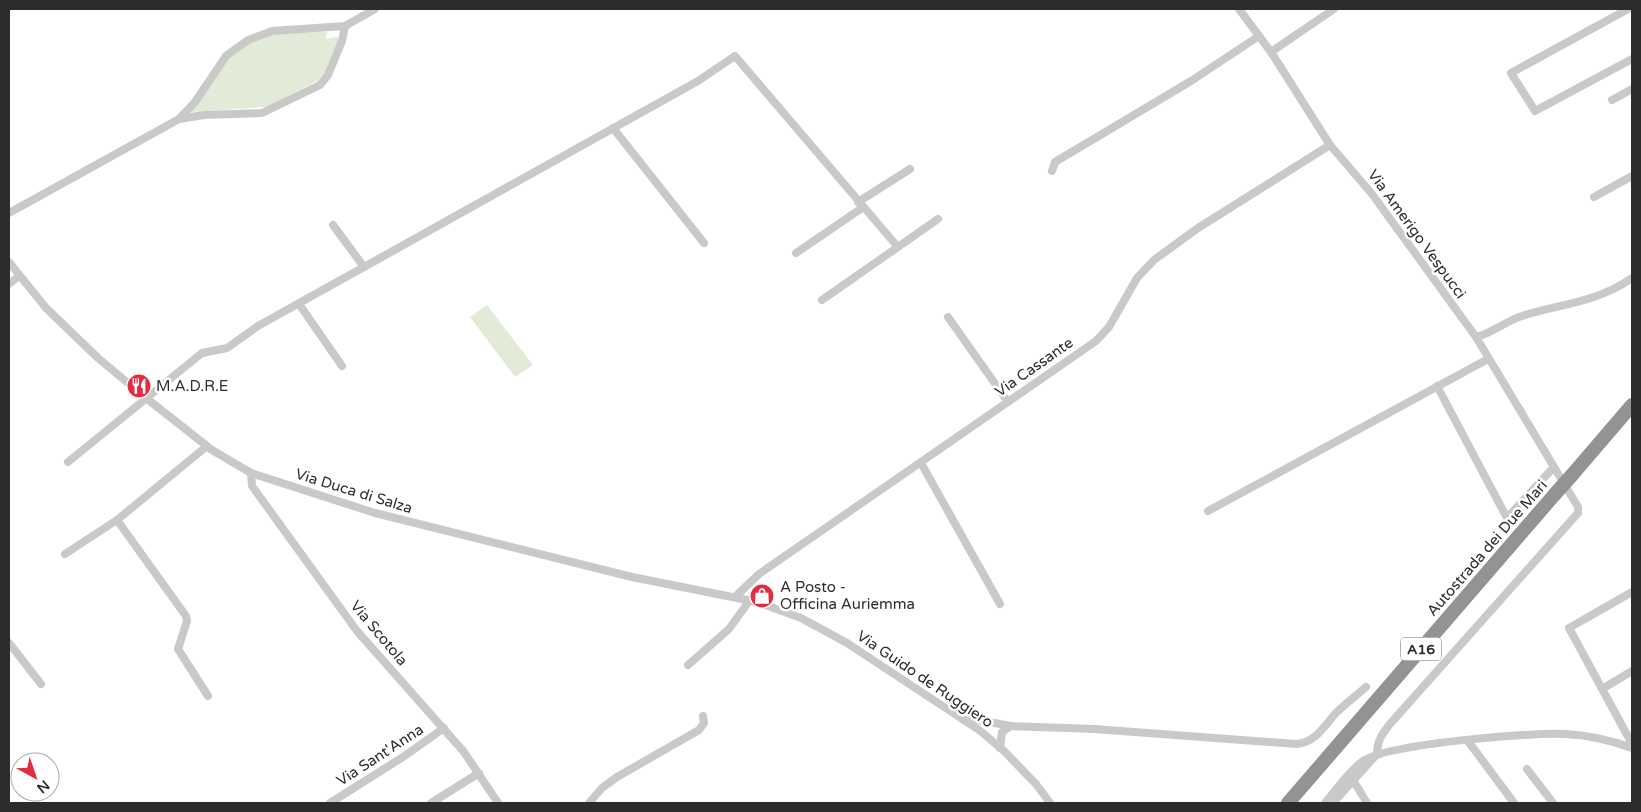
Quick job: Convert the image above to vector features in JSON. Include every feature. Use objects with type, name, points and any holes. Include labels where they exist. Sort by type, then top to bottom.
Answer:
[{"type":"highway","name":"Autostrada dei Due Mari","points":[[1299,803],[1574,479],[1632,405]]},
{"type":"highway","name":"Autostrada dei Due Mari","points":[[1574,479],[1632,418]]},
{"type":"highway","name":"Autostrada dei Due Mari","points":[[1288,803],[1558,498]]},
{"type":"street","points":[[9,214],[179,119],[195,102],[226,56],[248,40],[272,31],[345,26],[375,9]]},
{"type":"street","name":"Via Amerigo Vespucci","points":[[1239,9],[1271,52],[1330,145],[1372,194],[1476,337],[1552,468],[1578,507],[1578,513],[1380,736],[1377,744],[1377,754]]},
{"type":"street","points":[[1271,52],[1334,9]]},
{"type":"street","points":[[1628,9],[1511,73],[1535,111],[1632,59]]},
{"type":"street","points":[[179,119],[204,115],[262,112],[320,85],[328,75],[342,41],[345,26]]},
{"type":"street","points":[[1052,171],[1055,162],[1191,81],[1259,36]]},
{"type":"street","points":[[68,462],[202,353],[227,348],[258,326],[698,81],[736,56],[860,205],[897,246]]},
{"type":"street","points":[[1612,100],[1632,89]]},
{"type":"street","points":[[613,128],[704,243]]},
{"type":"street","name":"Via Cassante","points":[[735,597],[759,574],[1096,341],[1109,327],[1137,278],[1174,244],[1330,145]]},
{"type":"street","points":[[796,253],[910,169]]},
{"type":"street","points":[[1594,197],[1632,176]]},
{"type":"street","points":[[822,300],[897,246],[938,220]]},
{"type":"street","points":[[334,226],[364,268]]},
{"type":"street","name":"Via Duca di Salza","points":[[9,262],[58,321],[146,398],[207,446],[251,473],[375,513],[632,577],[750,600],[765,605]]},
{"type":"street","points":[[9,284],[19,276]]},
{"type":"street","points":[[1476,337],[1523,316],[1588,301],[1605,294],[1632,278]]},
{"type":"street","points":[[299,304],[342,366]]},
{"type":"street","points":[[948,317],[1008,402]]},
{"type":"street","points":[[1208,511],[1488,359]]},
{"type":"street","points":[[1437,386],[1507,518],[1552,468]]},
{"type":"street","points":[[65,554],[118,520],[207,446]]},
{"type":"street","points":[[921,463],[1000,604]]},
{"type":"street","name":"Via Scotola","points":[[251,473],[252,486],[357,631],[444,728],[479,773],[498,803]]},
{"type":"street","points":[[118,520],[186,616],[187,621],[178,650],[208,696]]},
{"type":"street","points":[[1632,592],[1570,628],[1632,746]]},
{"type":"street","points":[[688,665],[728,628],[750,600]]},
{"type":"street","name":"Via Guido de Ruggiero","points":[[765,605],[801,618],[846,643],[960,717],[1000,748],[1036,784],[1050,803]]},
{"type":"street","points":[[9,643],[42,684]]},
{"type":"street","points":[[1602,689],[1632,671]]},
{"type":"street","points":[[960,717],[985,723],[1011,726],[1094,728],[1297,744],[1311,740],[1337,712],[1366,687]]},
{"type":"street","points":[[589,803],[602,788],[617,777],[637,768],[699,730],[704,724],[703,716]]},
{"type":"street","points":[[1000,748],[1002,732],[1011,726]]},
{"type":"street","name":"Via Sant'Anna","points":[[330,803],[403,757],[444,728]]},
{"type":"street","points":[[1325,803],[1352,771],[1364,761],[1377,754],[1402,748],[1564,734],[1607,740],[1632,746]]},
{"type":"street","points":[[1468,741],[1514,803]]},
{"type":"street","points":[[1333,803],[1377,754]]},
{"type":"street","points":[[1527,769],[1553,803]]},
{"type":"street","points":[[431,803],[479,773]]},
{"type":"street","points":[[1353,780],[1367,803]]},
{"type":"green space","points":[[327,32],[326,39],[337,37],[339,41],[324,74],[319,80],[267,107],[191,112],[229,58],[250,42],[275,34]]},
{"type":"green space","points":[[487,305],[533,365],[515,377],[470,317]]},
{"type":"place","name":"M.A.D.R.E","points":[[139,386]]},
{"type":"place","name":"A Posto - Officina Auriemma","points":[[762,596]]}]
